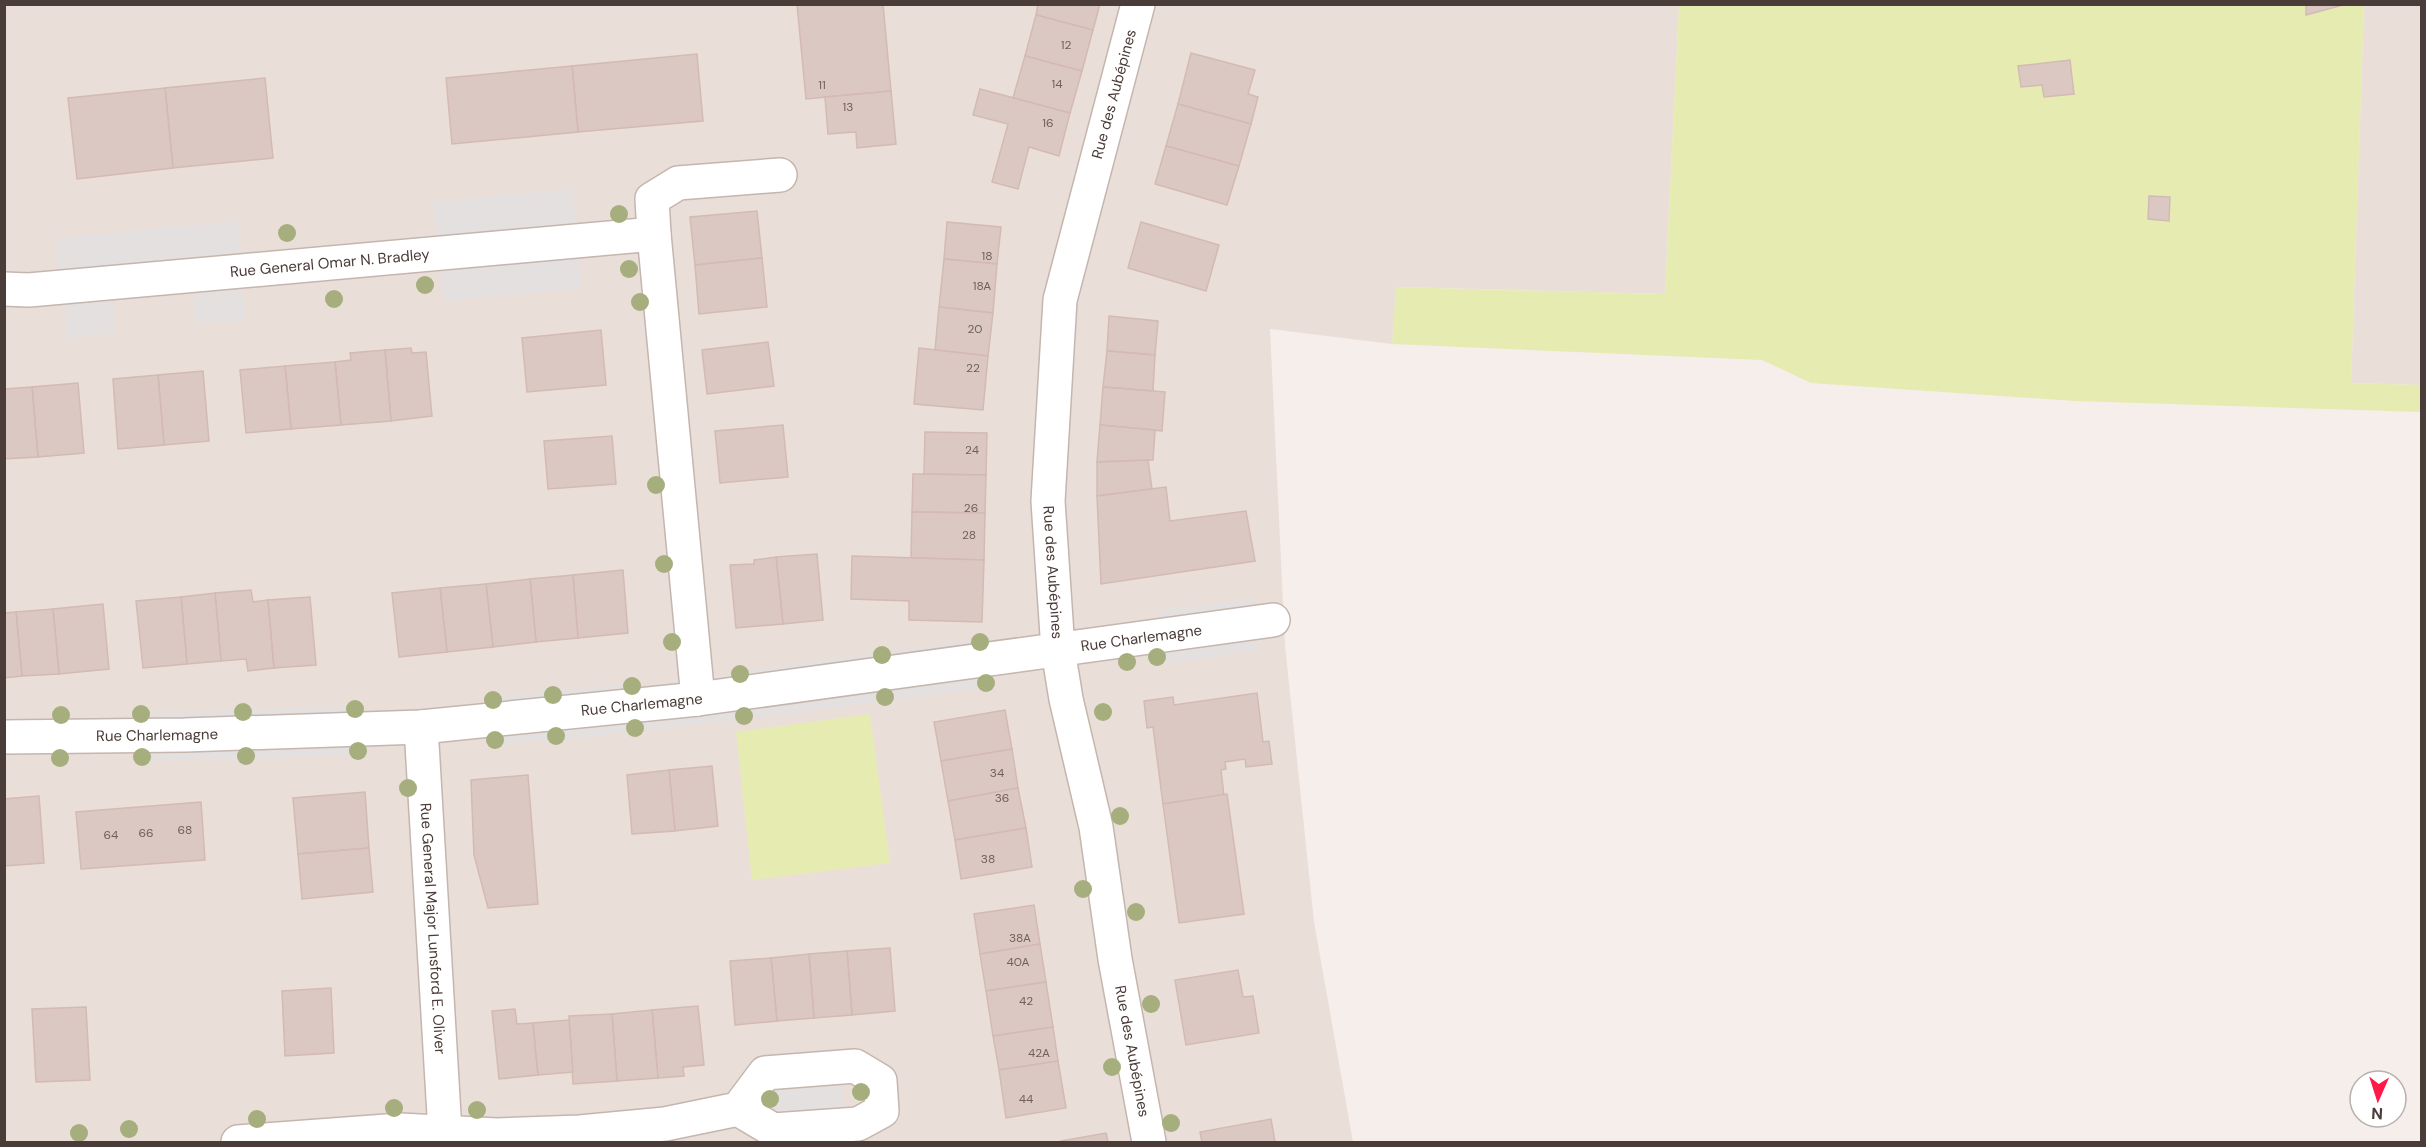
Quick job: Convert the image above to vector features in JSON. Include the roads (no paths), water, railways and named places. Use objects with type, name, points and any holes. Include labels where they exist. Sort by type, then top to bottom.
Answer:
[{"type":"street","name":"Rue des Aubépines","points":[[1138,4],[1060,300],[1048,501],[1058,650],[1066,699],[1096,827],[1115,959],[1149,1143]]},
{"type":"street","points":[[698,699],[652,199],[678,183],[780,175]]},
{"type":"street","name":"Rue General Omar N. Bradley","points":[[4,289],[29,290],[654,234]]},
{"type":"street","name":"Rue Charlemagne","points":[[4,737],[185,735],[421,727],[698,699],[1274,620]]},
{"type":"street","name":"Rue General Major Lunsford E. Oliver","points":[[421,727],[445,1132]]},
{"type":"street","points":[[238,1143],[400,1130],[497,1135],[580,1132],[665,1124],[738,1109]]}]
